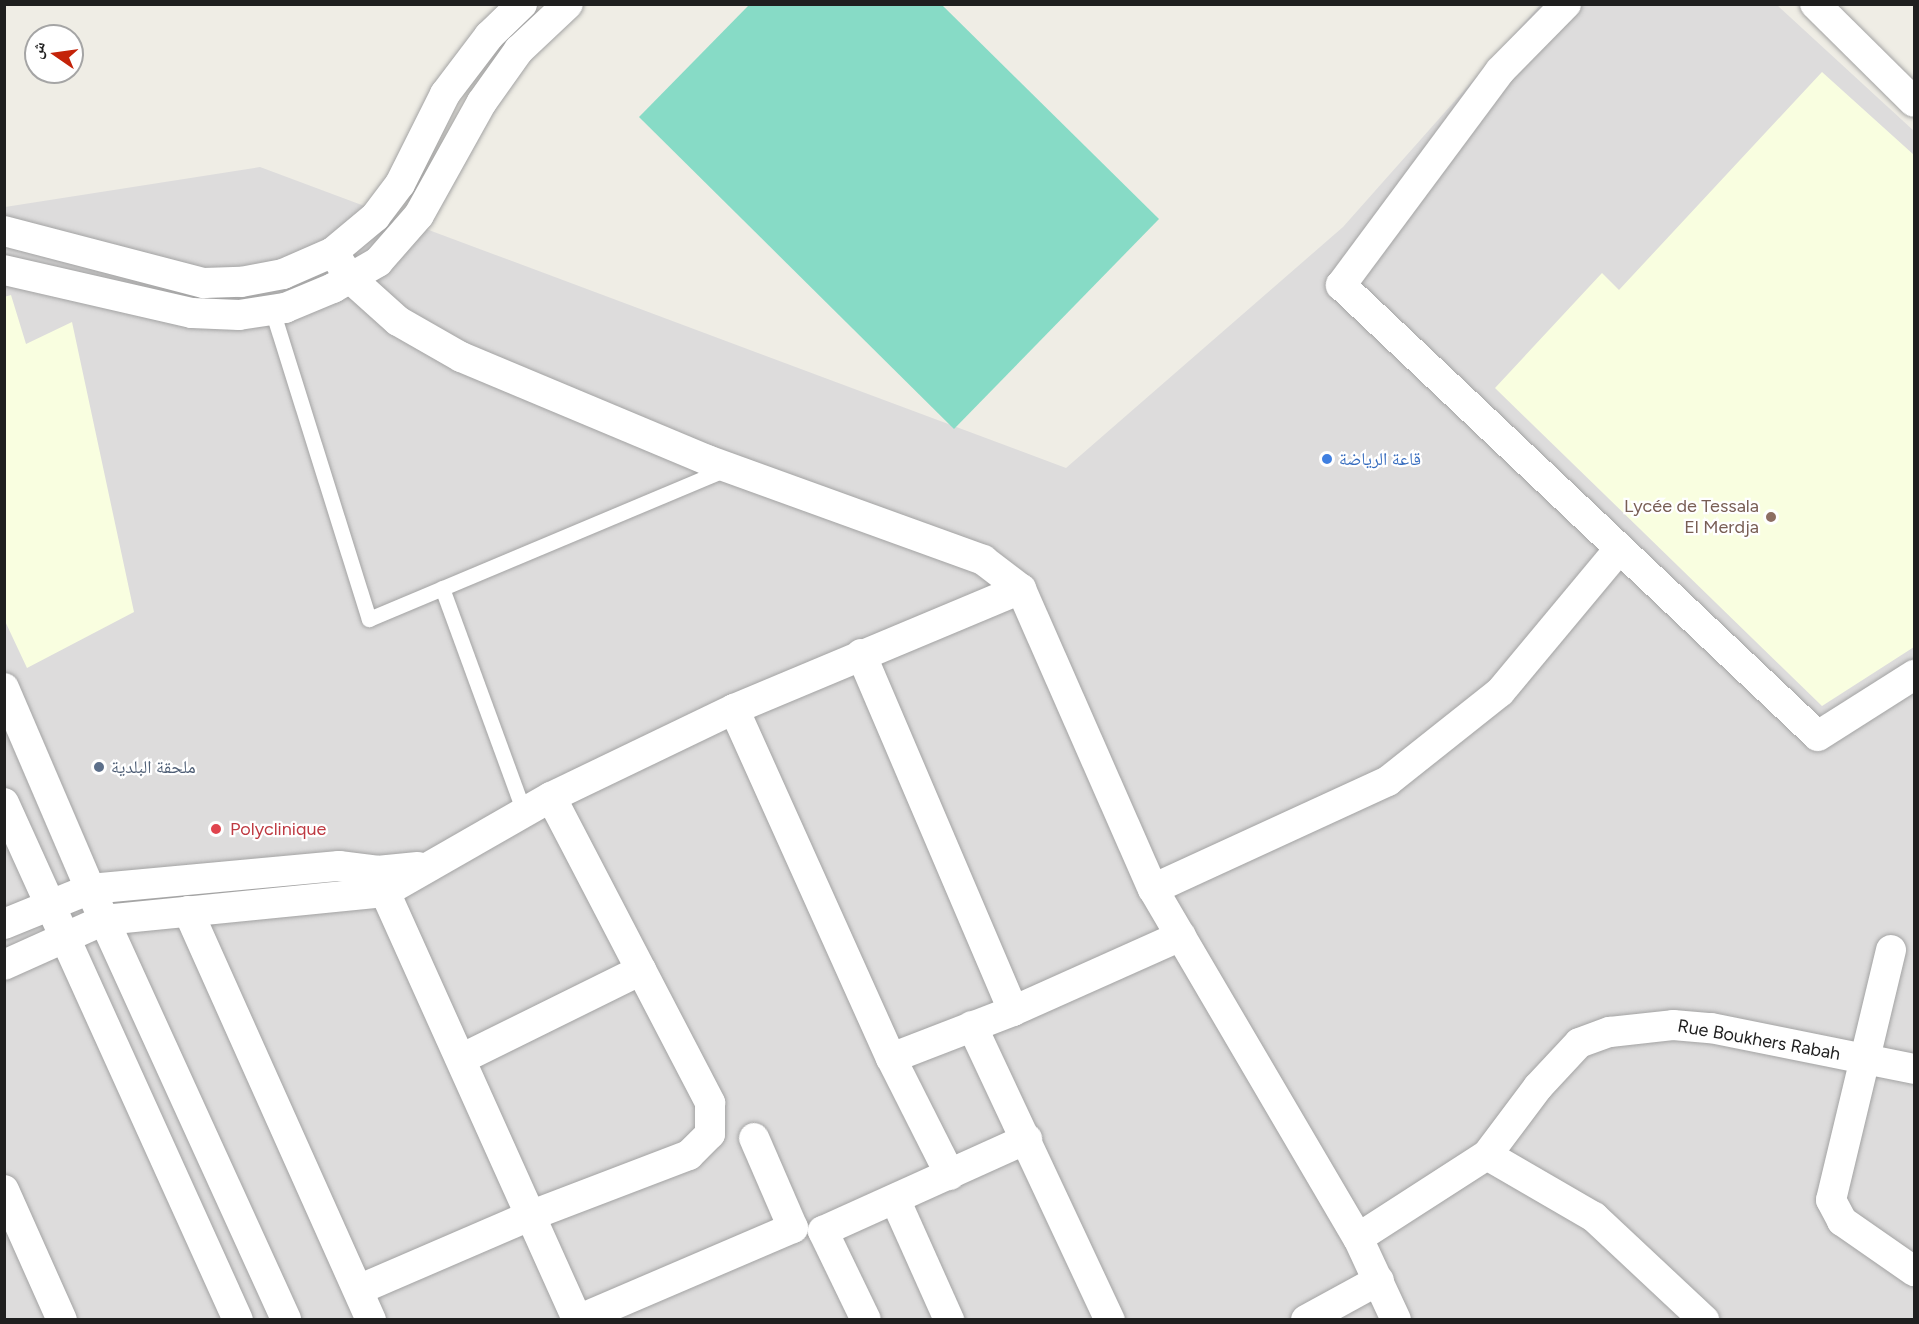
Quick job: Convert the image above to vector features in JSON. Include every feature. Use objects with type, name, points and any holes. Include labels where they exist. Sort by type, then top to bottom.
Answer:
[{"type":"street","points":[[4,231],[204,283],[241,282],[283,274],[333,252],[375,217],[400,184],[445,94],[489,36],[522,4]]},
{"type":"street","points":[[4,270],[192,313],[239,315],[272,310],[350,278],[378,262],[419,215],[482,102],[519,50],[568,4]]},
{"type":"street","points":[[1566,4],[1500,71],[1341,285],[1818,736],[1914,675]]},
{"type":"street","points":[[1815,4],[1914,102]]},
{"type":"street","points":[[333,252],[350,278],[398,321],[461,357],[727,468],[983,560],[1021,589],[1153,889],[1358,1238],[1394,1305],[1306,1320]]},
{"type":"street","points":[[1153,889],[1388,781],[1500,692],[1620,549]]},
{"type":"street","points":[[4,965],[104,920],[385,892],[525,814],[551,797],[734,709],[1021,589]]},
{"type":"street","points":[[861,654],[1013,1011]]},
{"type":"street","points":[[4,688],[90,889],[286,1320]]},
{"type":"street","points":[[734,709],[891,1058],[950,1174]]},
{"type":"street","points":[[358,1290],[532,1215],[689,1155],[710,1134],[710,1103],[551,797]]},
{"type":"street","points":[[4,803],[238,1320]]},
{"type":"street","points":[[4,924],[90,889],[339,866],[377,871],[430,866]]},
{"type":"street","points":[[385,892],[532,1215],[577,1320],[793,1228],[753,1138]]},
{"type":"street","points":[[188,911],[371,1320]]},
{"type":"street","points":[[891,1058],[1013,1011],[1181,936]]},
{"type":"street","points":[[1891,950],[1863,1058],[1831,1200],[1842,1221],[1914,1271]]},
{"type":"street","points":[[461,1059],[641,970]]},
{"type":"street","name":"Rue Boukhers Rabah","points":[[1358,1238],[1487,1155],[1538,1087],[1578,1043],[1610,1032],[1673,1024],[1702,1027],[1914,1069]]},
{"type":"street","points":[[972,1026],[1027,1138],[1110,1320]]},
{"type":"street","points":[[866,1320],[823,1231],[1027,1138]]},
{"type":"street","points":[[1487,1155],[1593,1217],[1704,1320]]},
{"type":"street","points":[[4,1190],[63,1320]]},
{"type":"street","points":[[895,1198],[949,1320]]},
{"type":"lane","points":[[272,310],[369,620],[727,468]]},
{"type":"lane","points":[[442,588],[525,814]]},
{"type":"shaded area","points":[[1540,5],[1777,5],[1914,131],[1914,1319],[5,1320],[5,207],[260,167],[1066,468],[1343,227]]},
{"type":"shaded area","name":"Lycée de Tessala El Merdja","points":[[1822,72],[1914,155],[1914,647],[1822,706],[1495,388],[1602,273],[1619,290]]},
{"type":"shaded area","points":[[11,295],[26,344],[72,322],[134,612],[27,668],[4,619],[4,297]]},
{"type":"green space","points":[[749,5],[942,5],[1159,219],[954,429],[639,117]]},
{"type":"place","name":"قاعة الرياضة","points":[[1327,459]]},
{"type":"place","name":"Lycée de Tessala El Merdja","points":[[1771,517]]},
{"type":"place","name":"ملحقة البلدية","points":[[99,767]]},
{"type":"place","name":"Polyclinique","points":[[216,829]]}]
